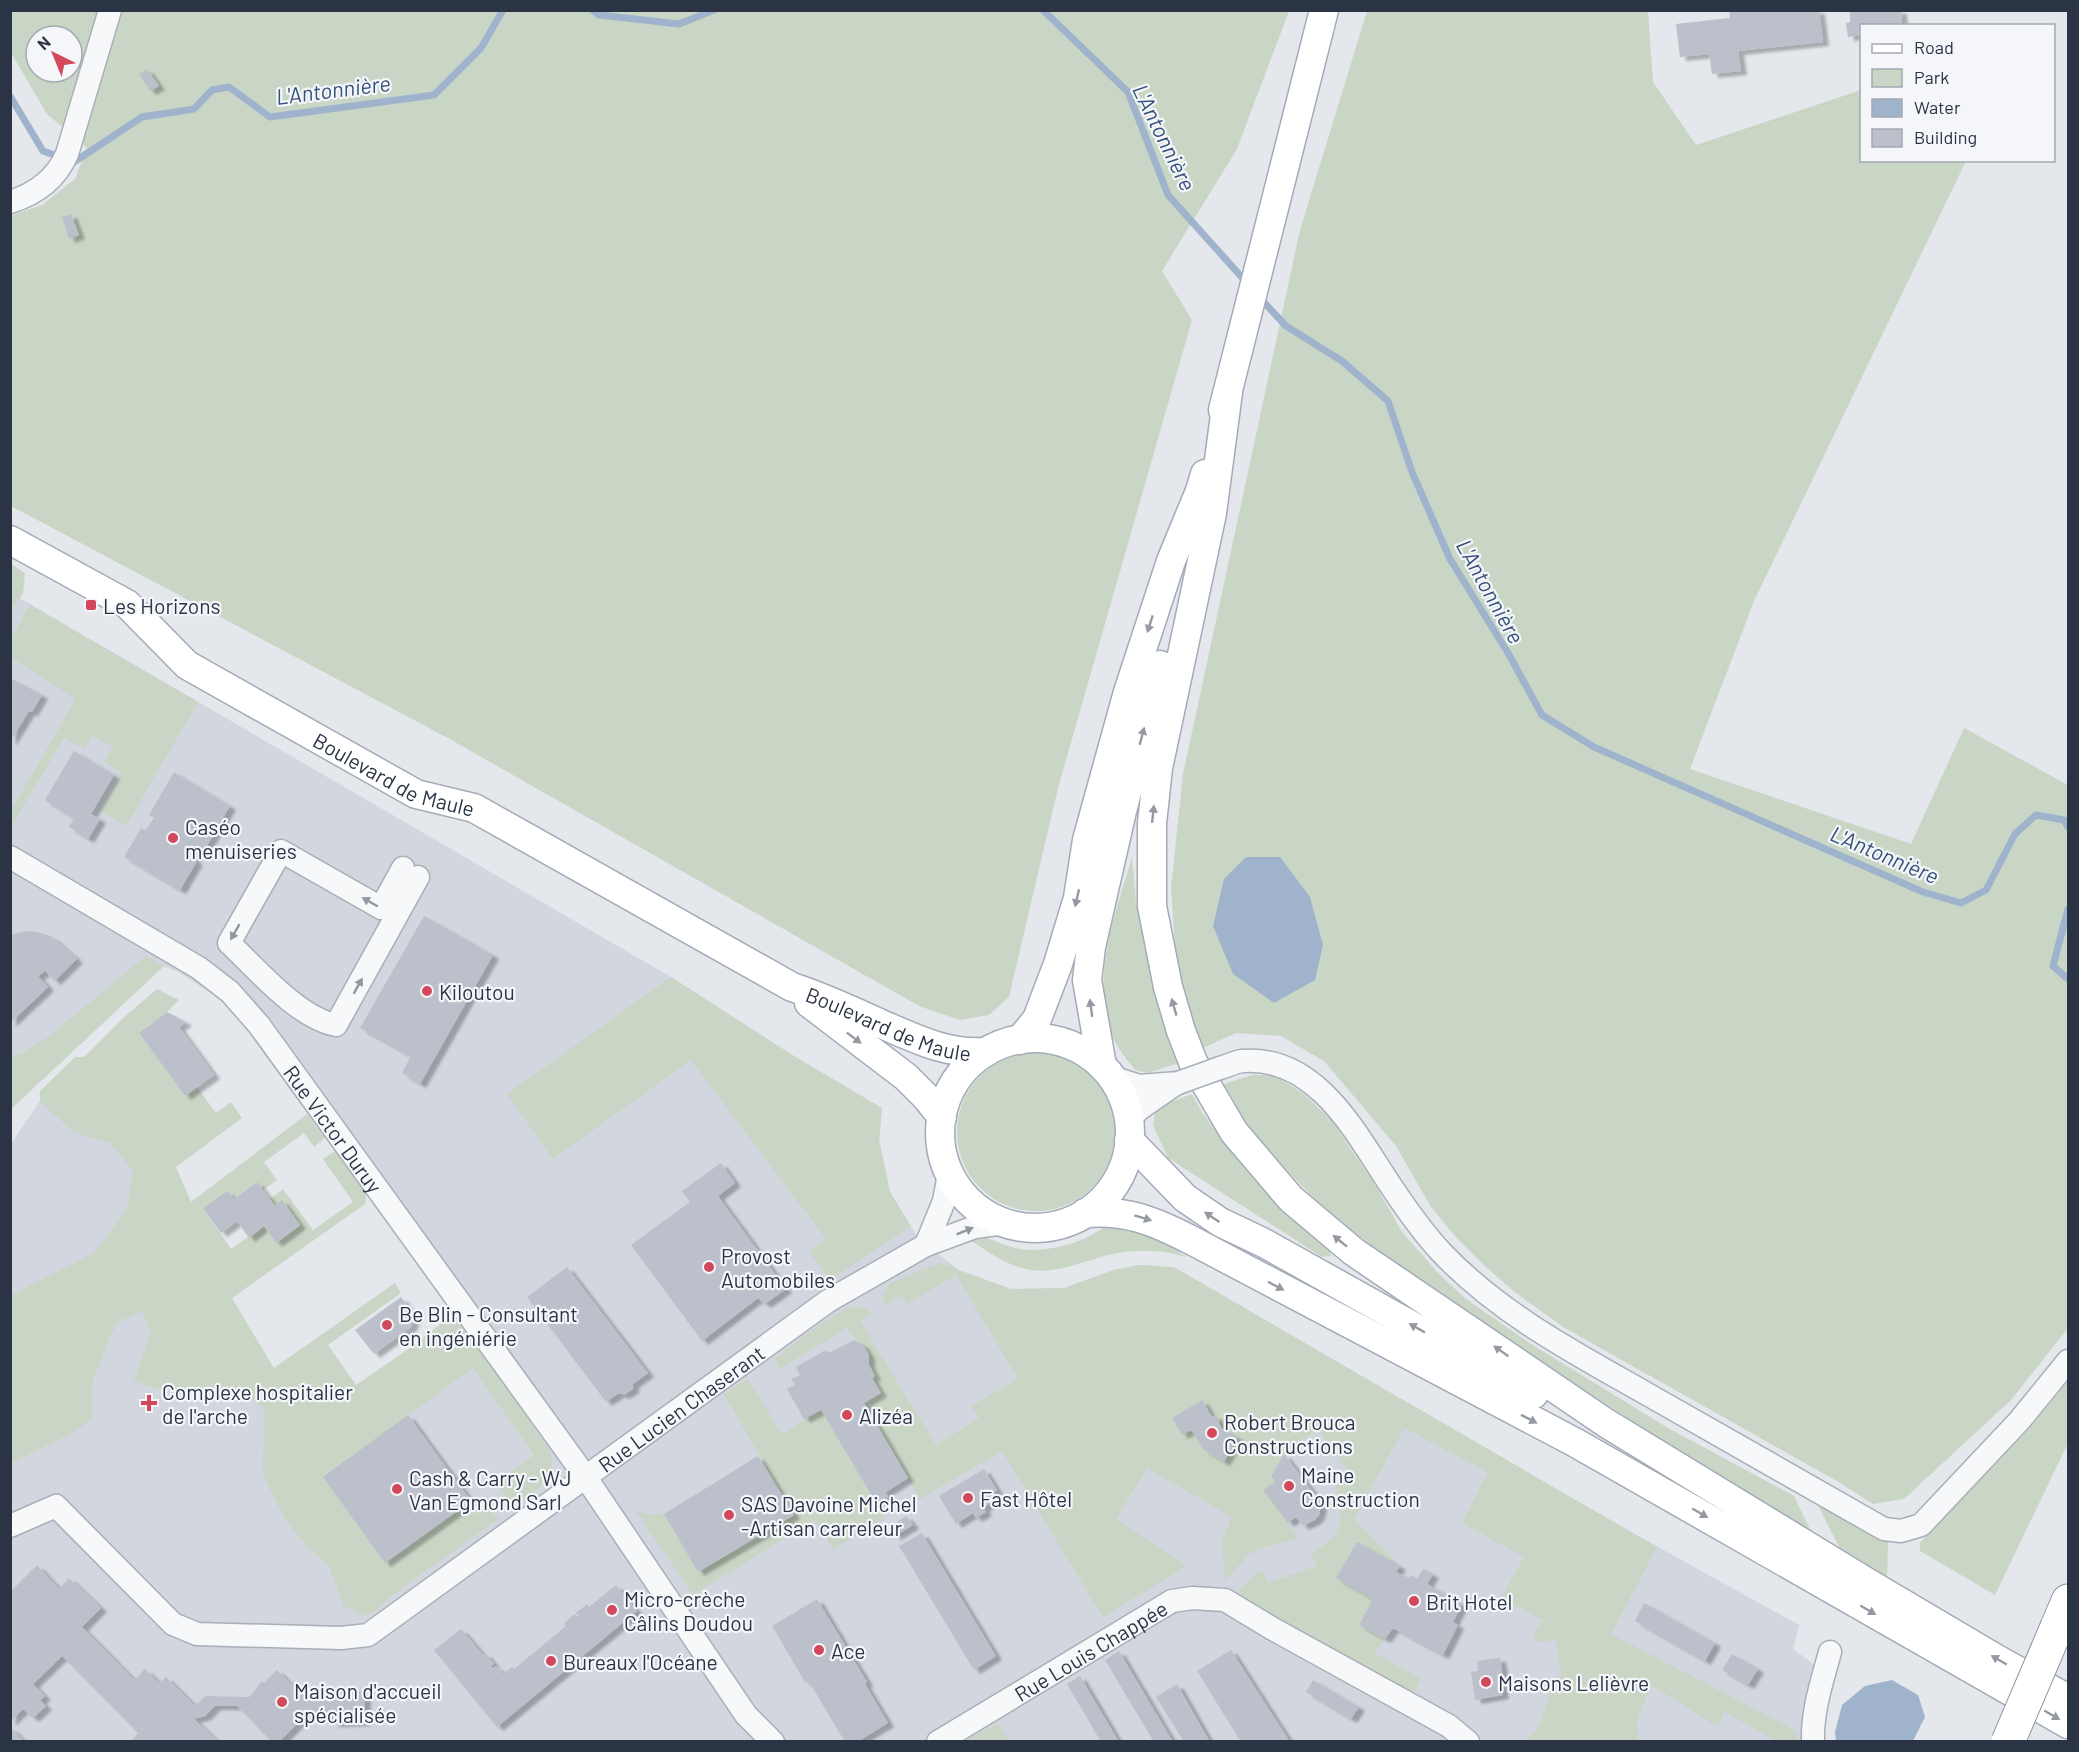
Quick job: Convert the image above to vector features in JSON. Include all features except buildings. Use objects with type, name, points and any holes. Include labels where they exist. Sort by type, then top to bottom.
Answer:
[{"type":"highway","points":[[2008,1742],[2063,1614]]},
{"type":"main road","points":[[1020,1040],[1037,1019],[1058,964],[1078,898],[1087,840],[1128,692],[1171,561],[1200,491],[1228,392],[1324,10]]},
{"type":"main road","points":[[1228,392],[1212,513],[1158,768],[1152,823],[1152,906],[1168,987],[1181,1031],[1193,1062],[1234,1132],[1291,1199],[1313,1220],[1354,1252],[1606,1423],[1816,1552],[2068,1699]]},
{"type":"main road","points":[[1107,1071],[1084,1052],[1064,1043],[1042,1039],[1008,1042],[986,1052],[968,1066],[954,1084],[942,1117],[941,1146],[949,1174],[959,1190],[972,1204],[1005,1223],[1023,1227],[1051,1226],[1085,1213],[1106,1196],[1116,1182],[1126,1157],[1129,1130],[1125,1103],[1107,1071],[1087,980],[1091,947],[1122,811],[1195,533],[1200,491]]},
{"type":"main road","name":"Boulevard de Maule","points":[[10,540],[127,604],[187,664],[196,670],[416,794],[474,808],[792,987],[925,1043],[954,1052],[986,1052]]},
{"type":"main road","name":"Boulevard de Maule","points":[[792,987],[817,1010],[906,1077],[942,1117]]},
{"type":"main road","points":[[1129,1130],[1185,1198],[1220,1222],[1264,1243],[1816,1552]]},
{"type":"main road","points":[[1085,1213],[1116,1212],[1133,1215],[1156,1222],[1191,1240],[1586,1449],[2068,1724]]},
{"type":"street","points":[[10,202],[25,197],[45,185],[64,160],[110,10]]},
{"type":"street","points":[[281,851],[381,908],[411,872],[336,1025],[325,1023],[297,1007],[229,943],[281,851]]},
{"type":"street","name":"Rue Victor Duruy","points":[[10,857],[199,968],[230,992],[259,1025],[585,1477],[746,1715],[772,1742]]},
{"type":"street","points":[[1129,1130],[1138,1110],[1178,1083],[1240,1061],[1286,1067],[1330,1098],[1350,1122],[1398,1197],[1441,1252],[1480,1289],[1539,1332],[1884,1529],[1901,1531],[1921,1525],[2020,1420],[2068,1361]]},
{"type":"street","points":[[1107,1071],[1139,1086],[1178,1083]]},
{"type":"street","points":[[926,1245],[944,1201],[949,1174]]},
{"type":"street","name":"Rue Lucien Chaserant","points":[[10,1526],[56,1506],[173,1624],[197,1634],[341,1638],[368,1635],[828,1301],[926,1245],[975,1227],[1005,1223]]},
{"type":"street","points":[[1349,1291],[1394,1278]]},
{"type":"street","name":"Rue Louis Chappée","points":[[938,1742],[1172,1601],[1192,1598],[1225,1600],[1258,1621],[1449,1726],[1468,1742]]},
{"type":"street","points":[[1813,1742],[1812,1724],[1830,1652]]},
{"type":"shaded area","points":[[11,593],[671,977],[797,1058],[882,1108],[879,1140],[890,1192],[918,1238],[960,1271],[1011,1289],[1064,1288],[1114,1270],[1149,1265],[1799,1625],[1793,1649],[1816,1666],[1802,1741],[11,1741],[10,1145],[40,1101],[66,1106],[120,1108],[306,1432],[461,1323],[227,1003],[178,972],[164,966],[11,1109]]},
{"type":"green space","points":[[11,11],[1289,11],[1237,149],[1162,271],[1192,320],[1058,788],[1009,997],[989,1015],[960,1020],[919,1006],[446,737],[11,506],[10,216],[42,205],[75,179],[87,148],[47,114],[29,84],[84,84],[84,24],[24,24],[24,75],[11,53]]},
{"type":"green space","points":[[1367,11],[1648,11],[1653,82],[1696,145],[1860,90],[1860,162],[1966,162],[1754,601],[1690,769],[1911,844],[1964,728],[2068,785],[2068,1328],[2011,1400],[1904,1499],[1873,1504],[1835,1480],[1563,1327],[1516,1293],[1455,1236],[1431,1207],[1396,1146],[1324,1061],[1281,1036],[1236,1033],[1203,1048],[1178,986],[1171,888],[1183,774],[1300,230]]},
{"type":"green space","points":[[11,564],[25,573],[23,594],[11,609]]},
{"type":"green space","points":[[30,605],[198,702],[126,826],[100,811],[122,773],[104,762],[113,747],[92,736],[84,748],[64,738],[11,827],[11,811],[76,699],[11,657],[11,639]]},
{"type":"green space","points":[[1132,857],[1136,902],[1149,969],[1179,1063],[1148,1073],[1135,1070],[1116,1044],[1106,1013],[1104,990],[1104,968],[1108,945]]},
{"type":"green space","points":[[146,956],[164,966],[11,1109],[11,1056],[22,1053],[48,1037]]},
{"type":"green space","points":[[671,977],[797,1058],[882,1108],[879,1140],[890,1192],[911,1226],[830,1280],[809,1251],[826,1239],[691,1060],[553,1159],[507,1094]]},
{"type":"green space","points":[[157,989],[179,1000],[139,1033],[185,1096],[197,1087],[216,1113],[231,1102],[242,1118],[176,1167],[191,1202],[307,1114],[325,1138],[314,1147],[304,1133],[264,1162],[277,1180],[263,1190],[257,1182],[234,1199],[227,1191],[203,1208],[231,1249],[264,1226],[276,1243],[300,1226],[283,1201],[275,1206],[270,1199],[283,1189],[313,1230],[353,1202],[323,1159],[335,1151],[366,1194],[365,1204],[232,1298],[274,1368],[395,1283],[401,1293],[328,1345],[356,1385],[417,1343],[444,1321],[466,1318],[479,1346],[551,1453],[552,1463],[548,1478],[539,1489],[519,1505],[501,1491],[502,1478],[534,1455],[473,1368],[408,1415],[470,1501],[478,1497],[483,1498],[498,1519],[366,1616],[344,1606],[328,1564],[308,1548],[285,1519],[263,1476],[264,1410],[248,1393],[217,1387],[197,1393],[184,1393],[156,1389],[134,1380],[151,1332],[142,1311],[118,1322],[109,1339],[92,1383],[92,1419],[72,1433],[11,1463],[11,1295],[94,1253],[127,1209],[133,1171],[110,1143],[73,1132],[40,1101],[40,1091],[75,1057],[84,1057],[124,1017]]},
{"type":"green space","points":[[1036,1053],[1051,1054],[1066,1059],[1080,1066],[1092,1076],[1102,1088],[1109,1102],[1114,1117],[1114,1147],[1109,1162],[1102,1176],[1092,1188],[1080,1198],[1066,1205],[1051,1210],[1036,1211],[1021,1210],[1006,1205],[992,1198],[980,1188],[970,1176],[963,1162],[958,1147],[957,1132],[958,1117],[963,1102],[970,1088],[980,1076],[992,1066],[1006,1059],[1021,1054]]},
{"type":"green space","points":[[1252,1075],[1274,1075],[1304,1094],[1332,1121],[1377,1188],[1402,1232],[1439,1274],[1466,1299],[1531,1344],[1668,1428],[1794,1496],[1815,1540],[1435,1293],[1327,1212],[1254,1136],[1224,1084]]},
{"type":"green space","points":[[1192,1094],[1203,1114],[1254,1179],[1328,1245],[1331,1256],[1322,1257],[1168,1158],[1153,1125],[1155,1112],[1171,1102]]},
{"type":"green space","points":[[1105,1226],[1148,1234],[1186,1257],[1157,1251],[1128,1252],[1108,1255],[1060,1269],[1041,1271],[1007,1262],[970,1240],[979,1235],[1015,1248],[1038,1250],[1075,1242]]},
{"type":"green space","points":[[940,1263],[1011,1289],[1064,1288],[1114,1270],[1138,1265],[1174,1267],[1657,1547],[1611,1634],[1787,1726],[1795,1731],[1799,1741],[1776,1741],[1725,1712],[1718,1727],[1651,1685],[1637,1720],[1638,1741],[1524,1741],[1536,1729],[1545,1711],[1549,1696],[1547,1681],[1561,1677],[1556,1640],[1535,1642],[1534,1632],[1543,1620],[1501,1598],[1524,1557],[1462,1523],[1488,1472],[1404,1428],[1354,1519],[1400,1566],[1357,1542],[1336,1578],[1373,1599],[1359,1625],[1385,1639],[1374,1653],[1421,1679],[1412,1696],[1242,1600],[1240,1590],[1257,1572],[1263,1571],[1268,1583],[1317,1566],[1311,1553],[1330,1539],[1340,1526],[1340,1509],[1335,1486],[1351,1475],[1318,1429],[1284,1454],[1271,1477],[1275,1482],[1264,1490],[1298,1538],[1249,1554],[1225,1581],[1222,1541],[1232,1517],[1147,1468],[1116,1519],[1187,1566],[1103,1617],[1002,1451],[920,1499],[864,1403],[881,1393],[872,1378],[875,1376],[867,1352],[847,1328],[780,1369],[774,1359],[814,1329],[846,1309],[859,1307],[865,1309],[871,1313],[860,1321],[936,1445],[979,1418],[971,1406],[1018,1379],[956,1275],[907,1304],[902,1295],[886,1305],[882,1297],[890,1283]]},
{"type":"green space","points":[[747,1378],[782,1434],[821,1410],[885,1519],[833,1549],[814,1520],[693,1595],[636,1511],[651,1515],[664,1514],[698,1572],[794,1515],[724,1395]]},
{"type":"green space","points":[[2068,1381],[2068,1443],[1995,1595],[1920,1551],[1920,1543],[2029,1429]]},
{"type":"green space","points":[[1818,1505],[1888,1541],[1887,1582],[1844,1557]]},
{"type":"green space","points":[[998,1724],[1009,1741],[965,1741]]},
{"type":"water","points":[[1246,857],[1280,857],[1310,897],[1323,945],[1315,980],[1274,1003],[1233,974],[1213,926],[1224,879]]},
{"type":"water","points":[[1892,1680],[1918,1695],[1925,1717],[1913,1741],[1836,1741],[1835,1732],[1842,1705],[1865,1686]]},
{"type":"waterway","name":"L'Antonnière","points":[[10,96],[43,151],[74,162],[142,117],[194,109],[212,90],[229,87],[270,117],[434,95],[481,48],[503,10]]},
{"type":"waterway","name":"L'Antonnière","points":[[592,10],[599,15],[679,24],[714,10]]},
{"type":"waterway","name":"L'Antonnière","points":[[1043,10],[1128,92],[1168,195],[1247,283]]},
{"type":"waterway","name":"L'Antonnière","points":[[1260,298],[1286,326],[1342,361],[1388,401],[1412,472],[1450,559],[1508,653],[1542,715],[1594,747],[1923,892],[1961,903],[1986,890],[2015,834],[2036,815],[2064,820],[2068,827]]},
{"type":"waterway","name":"L'Antonnière","points":[[2068,909],[2053,966],[2068,979]]},
{"type":"place","name":"Les Horizons","points":[[91,605]]},
{"type":"place","name":"Caséo menuiseries","points":[[173,838]]},
{"type":"place","name":"Kiloutou","points":[[427,991]]},
{"type":"place","name":"Provost Automobiles","points":[[709,1267]]},
{"type":"place","name":"Be Blin - Consultant en ingéniérie","points":[[387,1325]]},
{"type":"place","name":"Complexe hospitalier de l'arche","points":[[149,1403]]},
{"type":"place","name":"Alizéa","points":[[847,1415]]},
{"type":"place","name":"Robert Brouca Constructions","points":[[1212,1433]]},
{"type":"place","name":"Maine Construction","points":[[1289,1486]]},
{"type":"place","name":"Cash & Carry - WJ Van Egmond Sarl","points":[[397,1489]]},
{"type":"place","name":"Fast Hôtel","points":[[968,1498]]},
{"type":"place","name":"SAS Davoine Michel -Artisan carreleur","points":[[729,1515]]},
{"type":"place","name":"Brit Hotel","points":[[1414,1601]]},
{"type":"place","name":"Micro-crèche Câlins Doudou","points":[[612,1610]]},
{"type":"place","name":"Ace","points":[[819,1650]]},
{"type":"place","name":"Bureaux l'Océane","points":[[551,1661]]},
{"type":"place","name":"Maisons Lelièvre","points":[[1486,1682]]},
{"type":"place","name":"Maison d'accueil spécialisée","points":[[282,1702]]}]
